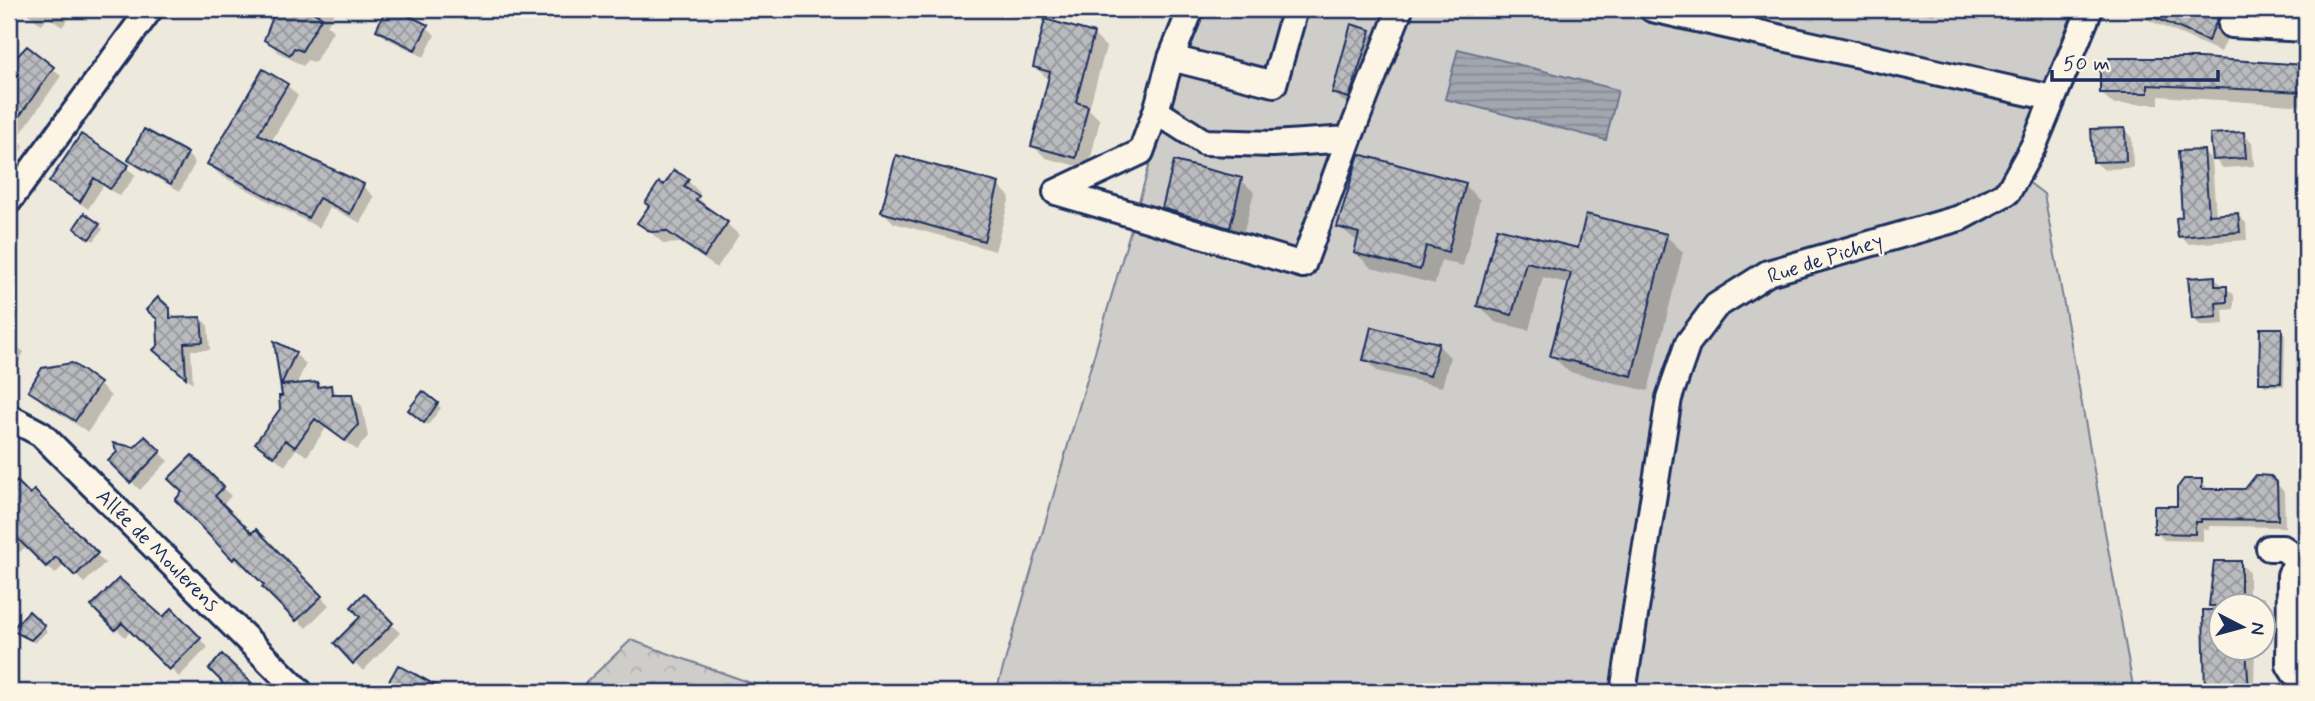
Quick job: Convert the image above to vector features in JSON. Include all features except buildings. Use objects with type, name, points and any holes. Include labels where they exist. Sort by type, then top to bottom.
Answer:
[{"type":"street","points":[[9,201],[150,9]]},
{"type":"street","points":[[1191,9],[1171,58],[1156,111],[1140,152],[1056,192],[1303,265],[1400,9]]},
{"type":"street","points":[[1171,58],[1275,84],[1295,9]]},
{"type":"street","points":[[1652,9],[2052,98]]},
{"type":"street","name":"Rue de Pichey","points":[[1623,692],[1669,398],[1688,342],[1716,306],[1768,273],[1960,218],[2008,192],[2034,145],[2090,9]]},
{"type":"street","points":[[2231,25],[2306,29]]},
{"type":"street","points":[[1156,111],[1204,142],[1273,144],[1349,139]]},
{"type":"street","name":"Allée de Moulerens","points":[[9,417],[41,434],[300,692]]},
{"type":"street","points":[[2269,548],[2283,548],[2304,561]]},
{"type":"street","points":[[2295,683],[2289,665],[2291,575],[2295,565],[2304,561]]},
{"type":"green space","points":[[1195,9],[2074,9],[2010,168],[2044,194],[2134,692],[996,692]]},
{"type":"green space","points":[[631,640],[776,692],[576,692]]},
{"type":"shaded area","points":[[1458,49],[1618,90],[1606,140],[1445,99]]}]
